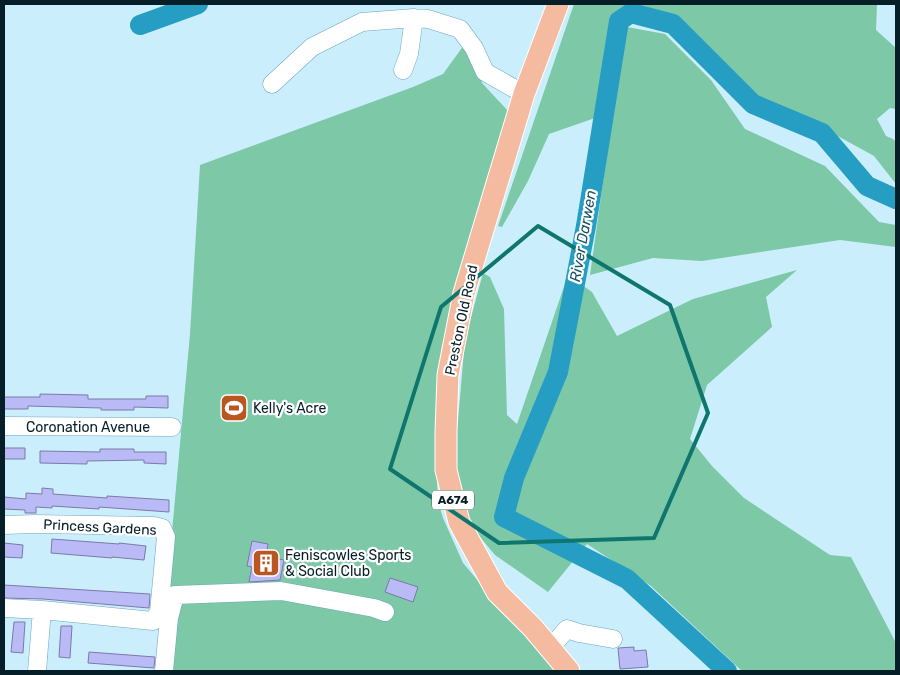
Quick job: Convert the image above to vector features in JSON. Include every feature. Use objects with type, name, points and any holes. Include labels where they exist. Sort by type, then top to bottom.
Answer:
[{"type":"main road","name":"Preston Old Road","points":[[558,4],[524,94],[464,293],[448,375],[446,470],[459,522],[497,592],[533,628],[569,671]]},
{"type":"street","points":[[403,70],[409,54],[414,18]]},
{"type":"street","points":[[272,84],[312,48],[362,22],[414,18],[428,19],[460,29],[474,48],[485,72],[524,94]]},
{"type":"street","name":"Coronation Avenue","points":[[4,426],[172,427]]},
{"type":"street","name":"Princess Gardens","points":[[4,525],[35,524],[162,528],[166,537],[159,612],[152,621],[4,608]]},
{"type":"street","points":[[164,671],[169,618],[175,595],[280,591],[374,608],[384,612]]},
{"type":"street","points":[[36,671],[42,610]]},
{"type":"street","points":[[550,648],[567,629],[613,639]]},
{"type":"highlighted area","points":[[538,226],[670,305],[708,413],[654,538],[499,543],[390,469],[441,307]]},
{"type":"green space","points":[[574,4],[877,4],[876,30],[896,48],[896,109],[890,108],[877,119],[886,136],[896,142],[896,184],[874,156],[814,123],[761,102],[725,77],[672,14],[627,7],[616,16],[595,118],[549,134],[528,181],[502,227],[498,226]]},
{"type":"green space","points":[[627,27],[665,34],[711,80],[745,129],[825,166],[879,222],[896,225],[896,247],[840,240],[702,261],[653,258],[590,275],[623,40]]},
{"type":"green space","points":[[464,45],[474,49],[482,83],[509,112],[442,346],[437,387],[435,441],[438,501],[443,518],[463,563],[502,609],[535,642],[556,671],[162,671],[169,565],[190,334],[200,165],[413,87],[443,74]]},
{"type":"green space","points":[[797,270],[766,297],[772,327],[707,385],[690,439],[712,466],[744,498],[830,555],[851,557],[896,643],[896,671],[742,671],[651,586],[587,544],[548,592],[495,555],[464,518],[454,466],[465,340],[483,273],[490,277],[504,309],[507,415],[517,424],[568,275],[592,292],[617,336],[693,299]]},
{"type":"building","points":[[40,394],[88,395],[88,399],[146,399],[146,396],[168,396],[168,408],[134,407],[134,410],[101,410],[101,408],[28,406],[28,409],[4,409],[4,397],[40,397]]},
{"type":"building","points":[[4,448],[25,448],[25,459],[4,459]]},
{"type":"building","points":[[100,449],[134,449],[134,452],[166,452],[166,464],[144,463],[144,460],[87,461],[87,464],[40,463],[40,451],[100,452]]},
{"type":"building","points":[[42,488],[53,489],[53,494],[169,500],[169,512],[52,506],[52,508],[36,507],[36,513],[25,513],[25,510],[4,509],[4,497],[26,499],[26,493],[42,494]]},
{"type":"building","points":[[52,539],[146,546],[144,560],[51,553]]},
{"type":"building","name":"Feniscowles Sports & Social Club","points":[[252,541],[268,544],[266,557],[284,560],[280,580],[249,582],[252,567],[247,566]]},
{"type":"building","points":[[4,543],[23,545],[22,558],[4,557]]},
{"type":"building","points":[[390,578],[418,587],[413,602],[385,592]]},
{"type":"building","points":[[4,585],[150,594],[149,608],[43,599],[4,598]]},
{"type":"building","points":[[14,622],[25,622],[23,653],[11,652]]},
{"type":"building","points":[[61,626],[72,626],[70,658],[59,657]]},
{"type":"building","points":[[634,647],[634,651],[646,650],[648,667],[620,669],[618,648]]},
{"type":"building","points":[[89,652],[155,657],[154,668],[88,663]]},
{"type":"waterway","points":[[140,25],[198,4]]},
{"type":"waterway","name":"River Darwen","points":[[727,671],[627,579],[504,517],[514,478],[558,372],[586,226],[619,21],[631,13],[673,24],[753,104],[822,133],[867,186],[896,199]]},
{"type":"place","name":"Kelly's Acre","points":[[234,408]]},
{"type":"place","name":"Feniscowles Sports & Social Club","points":[[266,563]]}]
